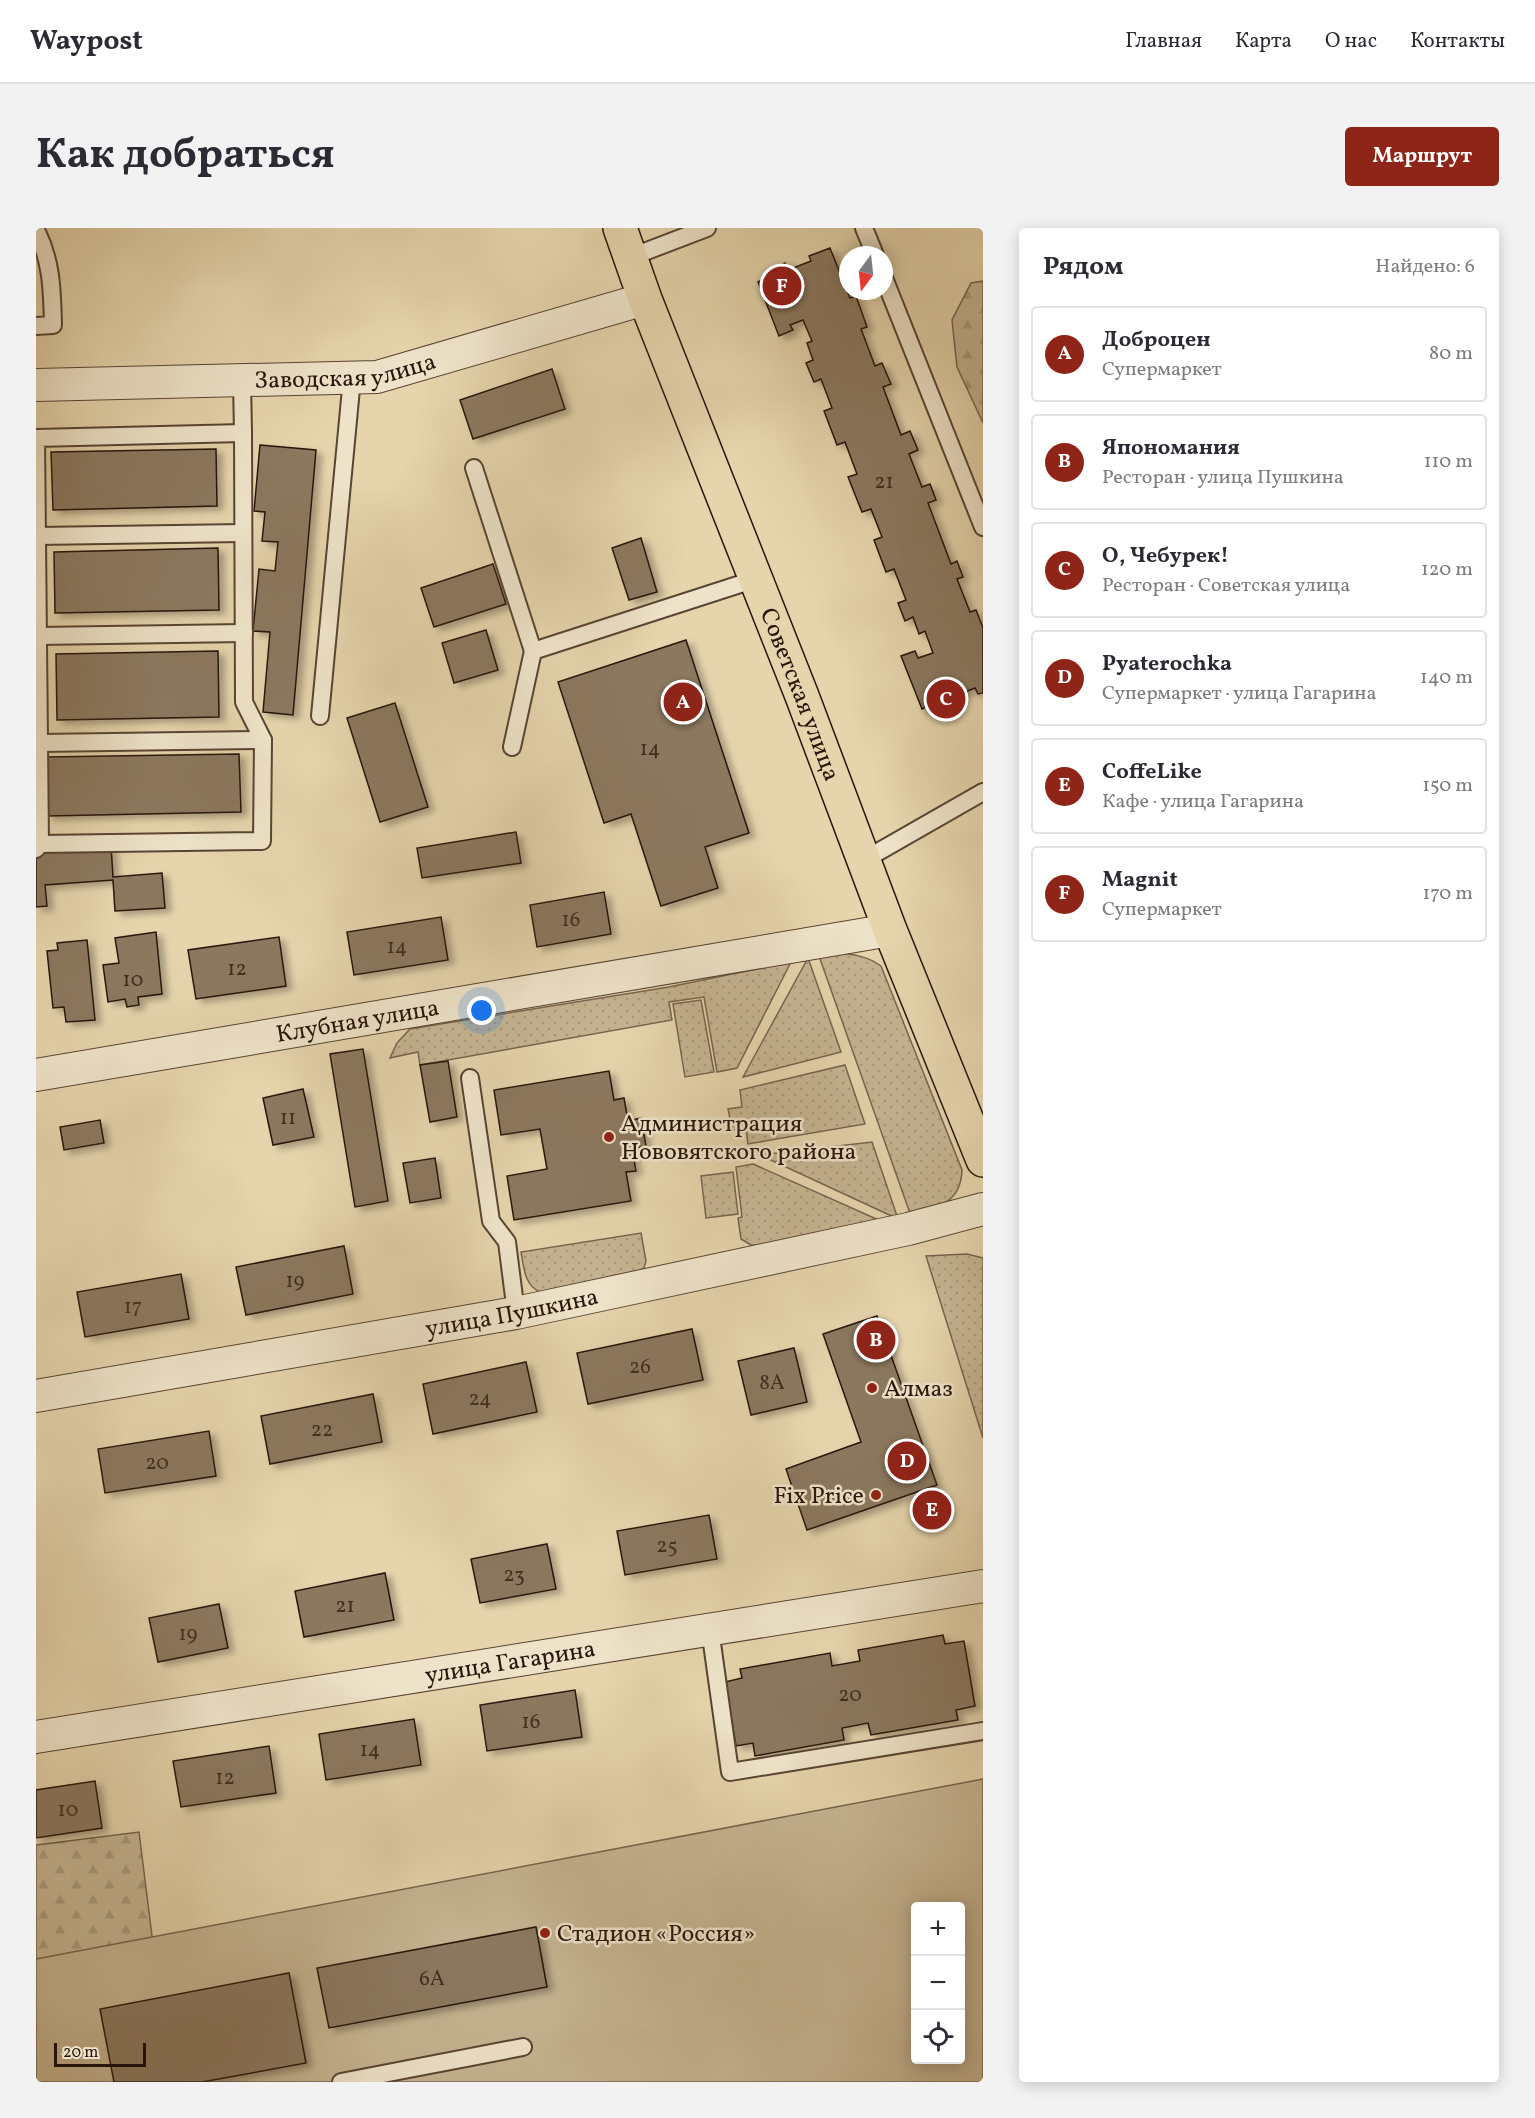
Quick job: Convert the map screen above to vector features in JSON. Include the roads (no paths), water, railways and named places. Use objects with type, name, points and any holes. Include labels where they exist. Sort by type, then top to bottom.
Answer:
[{"type":"main road","name":"Советская улица","points":[[625,243],[890,930],[983,1160]]},
{"type":"street","name":"Заводская улица","points":[[36,385],[377,377],[645,299]]},
{"type":"street","name":"Клубная улица","points":[[36,1075],[890,930]]},
{"type":"street","name":"улица Пушкина","points":[[36,1396],[516,1314],[908,1228],[983,1209]]},
{"type":"street","name":"улица Гагарина","points":[[36,1737],[983,1586]]},
{"type":"lane","points":[[625,243],[706,228]]},
{"type":"lane","points":[[864,228],[871,246]]},
{"type":"lane","points":[[36,230],[44,246],[52,278],[53,325],[36,326]]},
{"type":"lane","points":[[893,300],[983,527]]},
{"type":"lane","points":[[320,716],[352,378]]},
{"type":"lane","points":[[242,381],[243,433],[244,702],[262,740],[262,840],[38,847],[36,438],[243,433]]},
{"type":"lane","points":[[474,468],[533,651],[512,747]]},
{"type":"lane","points":[[37,536],[243,533]]},
{"type":"lane","points":[[533,651],[756,579]]},
{"type":"lane","points":[[38,636],[244,633]]},
{"type":"lane","points":[[39,743],[262,740]]},
{"type":"lane","points":[[864,860],[983,792]]},
{"type":"lane","points":[[470,1078],[491,1221],[507,1242],[516,1314]]},
{"type":"lane","points":[[710,1629],[730,1772],[983,1731]]},
{"type":"lane","points":[[341,2082],[370,2079],[523,2047]]},
{"type":"place","name":"Magnit","points":[[782,286]]},
{"type":"place","name":"О, Чебурек!","points":[[946,699]]},
{"type":"place","name":"Доброцен","points":[[683,702]]},
{"type":"place","name":"Администрация Нововятского района","points":[[609,1137]]},
{"type":"place","name":"Япономания","points":[[876,1340]]},
{"type":"place","name":"Алмаз","points":[[872,1388]]},
{"type":"place","name":"Pyaterochka","points":[[907,1461]]},
{"type":"place","name":"Fix Price","points":[[876,1495]]},
{"type":"place","name":"CoffeLike","points":[[932,1510]]},
{"type":"place","name":"Стадион «Россия»","points":[[545,1933]]}]
